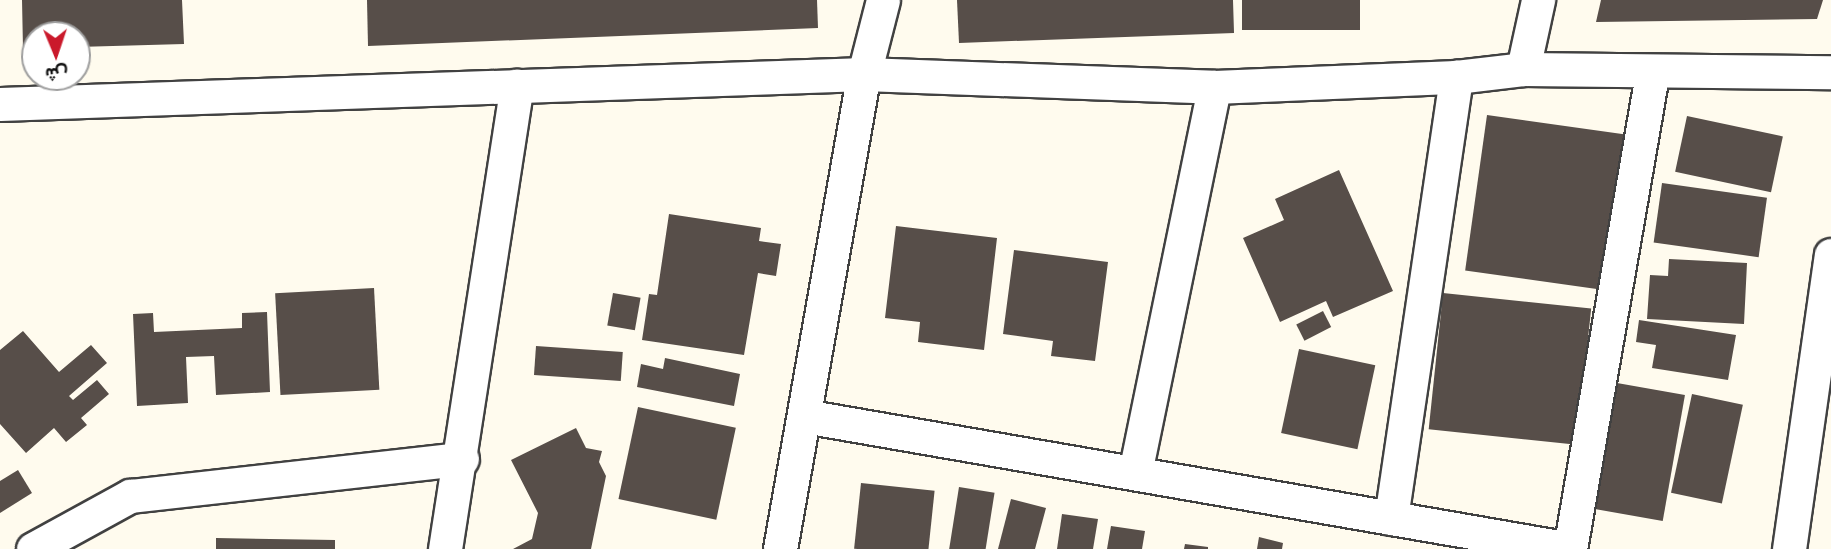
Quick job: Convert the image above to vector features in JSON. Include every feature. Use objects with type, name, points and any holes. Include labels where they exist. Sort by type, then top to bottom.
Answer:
[{"type":"street","points":[[780,549],[864,74],[883,0]]},
{"type":"street","points":[[1523,69],[1538,0]]},
{"type":"street","points":[[0,104],[864,74],[1214,87],[1456,77],[1523,69],[1831,72]]},
{"type":"street","points":[[804,416],[1570,549],[1652,72]]},
{"type":"street","points":[[1391,518],[1456,77]]},
{"type":"street","points":[[445,549],[462,459],[517,86]]},
{"type":"street","points":[[1135,473],[1214,87]]},
{"type":"street","points":[[1789,549],[1831,255]]},
{"type":"street","points":[[33,549],[130,496],[462,459]]},
{"type":"building","points":[[22,0],[182,0],[184,44],[91,47],[91,21],[22,21]]},
{"type":"building","points":[[367,0],[817,0],[818,28],[368,46]]},
{"type":"building","points":[[957,0],[1233,0],[1234,33],[959,43]]},
{"type":"building","points":[[1242,0],[1360,0],[1360,30],[1242,30]]},
{"type":"building","points":[[1601,0],[1823,0],[1817,19],[1596,22]]},
{"type":"building","points":[[1487,115],[1626,134],[1604,290],[1465,270]]},
{"type":"building","points":[[1687,116],[1783,136],[1771,192],[1675,172]]},
{"type":"building","points":[[1339,170],[1393,291],[1333,317],[1326,301],[1280,322],[1243,238],[1284,220],[1275,199]]},
{"type":"building","points":[[1662,183],[1767,198],[1759,257],[1654,242]]},
{"type":"building","points":[[669,214],[761,228],[759,241],[781,244],[776,276],[758,273],[744,355],[642,340],[649,294],[657,295]]},
{"type":"building","points":[[896,226],[997,238],[984,350],[918,342],[920,322],[885,318]]},
{"type":"building","points":[[1014,250],[1108,262],[1095,361],[1051,356],[1053,341],[1003,334]]},
{"type":"building","points":[[1669,259],[1747,263],[1744,324],[1647,319],[1650,275],[1668,276]]},
{"type":"building","points":[[374,288],[379,390],[280,395],[275,293]]},
{"type":"building","points":[[613,293],[641,298],[635,330],[607,325]]},
{"type":"building","points":[[1443,293],[1591,309],[1577,445],[1429,429]]},
{"type":"building","points":[[1323,311],[1331,327],[1304,341],[1296,325]]},
{"type":"building","points":[[267,312],[270,392],[216,395],[214,356],[186,357],[188,403],[137,406],[133,314],[153,313],[154,332],[242,328],[242,313]]},
{"type":"building","points":[[1639,320],[1736,335],[1728,380],[1652,368],[1656,345],[1636,342]]},
{"type":"building","points":[[23,331],[59,372],[91,345],[107,363],[69,396],[73,400],[97,380],[109,394],[81,418],[87,425],[66,442],[54,428],[26,453],[0,424],[0,350]]},
{"type":"building","points":[[536,346],[623,352],[621,381],[534,375]]},
{"type":"building","points":[[1299,349],[1375,365],[1357,449],[1281,433]]},
{"type":"building","points":[[665,358],[740,374],[734,406],[637,387],[641,364],[663,369]]},
{"type":"building","points":[[1617,383],[1685,395],[1663,521],[1595,509]]},
{"type":"building","points":[[1692,394],[1743,405],[1722,504],[1671,493]]},
{"type":"building","points":[[638,407],[736,428],[716,520],[618,499]]},
{"type":"building","points":[[576,428],[586,448],[602,451],[599,462],[606,476],[591,549],[513,549],[532,539],[538,513],[511,460]]},
{"type":"building","points":[[18,470],[32,493],[0,513],[0,481]]},
{"type":"building","points":[[861,483],[935,491],[928,549],[854,549]]},
{"type":"building","points":[[959,487],[995,493],[986,549],[949,549]]},
{"type":"building","points":[[1011,499],[1046,508],[1035,549],[998,549]]},
{"type":"building","points":[[1062,514],[1098,519],[1093,549],[1057,549]]},
{"type":"building","points":[[1111,526],[1145,531],[1142,549],[1107,549]]},
{"type":"building","points":[[1259,537],[1283,543],[1282,549],[1257,549]]},
{"type":"building","points":[[216,538],[335,540],[335,549],[216,549]]},
{"type":"building","points":[[1185,544],[1208,547],[1208,549],[1184,549]]}]
